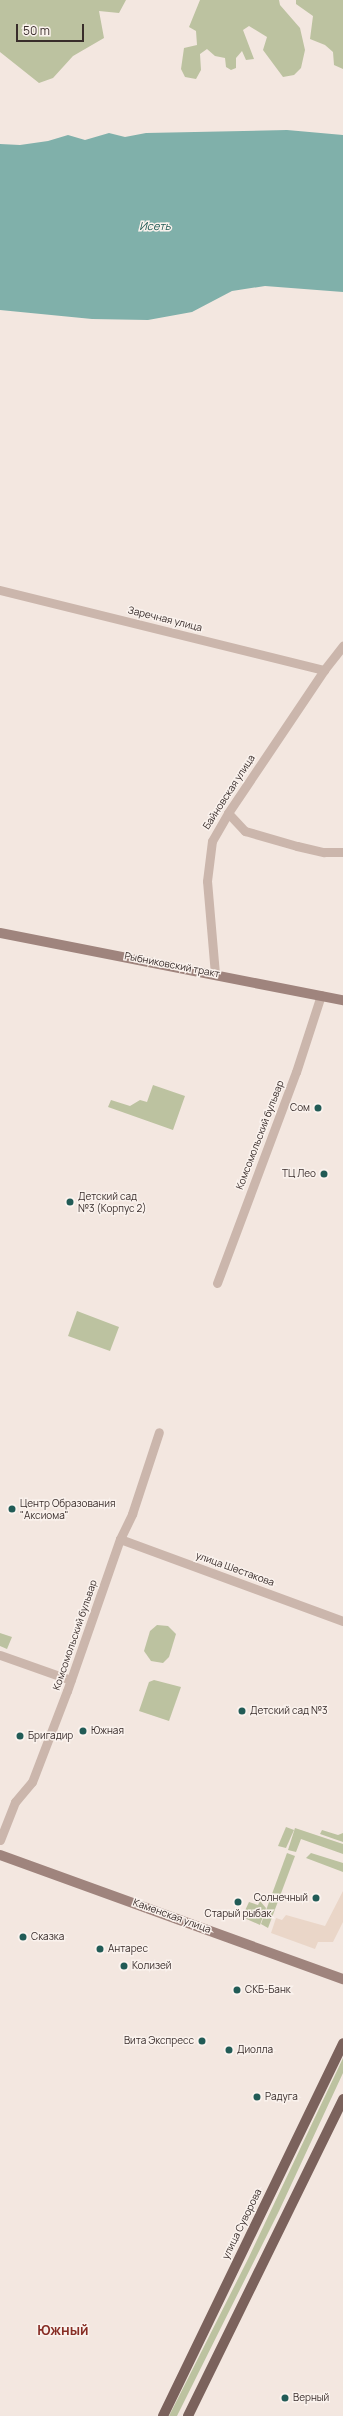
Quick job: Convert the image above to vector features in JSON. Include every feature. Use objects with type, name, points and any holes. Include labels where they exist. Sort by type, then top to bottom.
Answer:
[{"type":"main road","name":"улица Суворова","points":[[163,2416],[343,2043]]},
{"type":"main road","points":[[188,2416],[343,2099]]},
{"type":"street","name":"Заречная улица","points":[[0,590],[324,670]]},
{"type":"street","name":"Байновская улица","points":[[215,974],[207,881],[208,861],[212,841],[228,812],[324,670],[343,646]]},
{"type":"street","points":[[228,812],[245,831],[324,852],[343,852]]},
{"type":"street","name":"Рыбниковский тракт","points":[[0,933],[343,1000]]},
{"type":"street","name":"Комсомольский бульвар","points":[[217,1283],[296,1072],[320,995]]},
{"type":"street","name":"Комсомольский бульвар","points":[[0,1840],[15,1802],[32,1782],[71,1680],[120,1539],[132,1514],[159,1432]]},
{"type":"street","name":"улица Шестакова","points":[[120,1539],[343,1620]]},
{"type":"street","points":[[0,1655],[71,1680]]},
{"type":"street","name":"Каменская улица","points":[[0,1855],[343,1979]]},
{"type":"green space","points":[[0,0],[126,0],[119,13],[99,11],[104,38],[73,56],[53,78],[39,83],[0,52]]},
{"type":"green space","points":[[200,0],[279,0],[280,5],[300,28],[305,50],[301,68],[294,75],[283,77],[263,50],[267,37],[249,26],[243,30],[254,59],[246,60],[242,51],[236,58],[236,68],[231,70],[226,67],[225,58],[215,56],[207,49],[200,54],[201,70],[196,79],[185,77],[181,69],[184,48],[197,45],[196,31],[189,27]]},
{"type":"green space","points":[[296,0],[343,0],[343,69],[334,65],[333,52],[325,45],[310,39],[313,16],[296,4]]},
{"type":"green space","points":[[153,1085],[185,1096],[173,1130],[108,1107],[111,1100],[130,1106],[140,1100],[147,1102]]},
{"type":"green space","points":[[77,1311],[119,1327],[110,1351],[68,1336]]},
{"type":"green space","points":[[157,1625],[168,1626],[176,1634],[169,1657],[163,1663],[151,1661],[144,1651],[150,1631]]},
{"type":"green space","points":[[0,1633],[12,1637],[7,1649],[0,1646]]},
{"type":"green space","points":[[154,1680],[181,1687],[169,1721],[139,1711],[149,1682]]},
{"type":"green space","points":[[286,1827],[294,1830],[286,1848],[278,1846]]},
{"type":"green space","points":[[295,1828],[343,1844],[343,1854],[301,1839],[296,1852],[288,1850]]},
{"type":"green space","points":[[322,1830],[338,1835],[343,1833],[343,1842],[320,1834]]},
{"type":"green space","points":[[287,1853],[295,1856],[268,1928],[261,1924]]},
{"type":"green space","points":[[311,1853],[343,1863],[343,1872],[306,1858]]},
{"type":"green space","points":[[260,1901],[266,1908],[260,1925],[242,1917],[249,1902],[258,1905]]},
{"type":"green space","points":[[343,2058],[343,2073],[279,2211],[177,2416],[169,2416],[248,2259]]},
{"type":"shaded area","points":[[343,1891],[343,1922],[333,1942],[318,1942],[315,1949],[271,1933],[276,1918],[282,1920],[286,1915],[325,1926]]},
{"type":"water","name":"Исеть","points":[[287,130],[343,135],[343,292],[265,286],[232,291],[192,312],[148,320],[92,319],[0,310],[0,144],[20,145],[48,141],[68,135],[85,140],[109,133],[125,137],[146,133]]},
{"type":"place","name":"Сом","points":[[318,1108]]},
{"type":"place","name":"ТЦ Лео","points":[[324,1174]]},
{"type":"place","name":"Детский сад №3 (Корпус 2)","points":[[70,1202]]},
{"type":"place","name":"Центр Образования \"Аксиома\"","points":[[12,1509]]},
{"type":"place","name":"Детский сад №3","points":[[242,1711]]},
{"type":"place","name":"Южная","points":[[83,1731]]},
{"type":"place","name":"Бригадир","points":[[20,1736]]},
{"type":"place","name":"Солнечный","points":[[316,1898]]},
{"type":"place","name":"Старый рыбак","points":[[238,1902]]},
{"type":"place","name":"Сказка","points":[[23,1937]]},
{"type":"place","name":"Антарес","points":[[100,1949]]},
{"type":"place","name":"Колизей","points":[[124,1966]]},
{"type":"place","name":"СКБ-Банк","points":[[237,1990]]},
{"type":"place","name":"Вита Экспресс","points":[[202,2041]]},
{"type":"place","name":"Диолла","points":[[229,2050]]},
{"type":"place","name":"Радуга","points":[[257,2097]]},
{"type":"place","name":"Верный","points":[[285,2398]]},
{"type":"district","name":"Южный","points":[[63,2330]]}]
